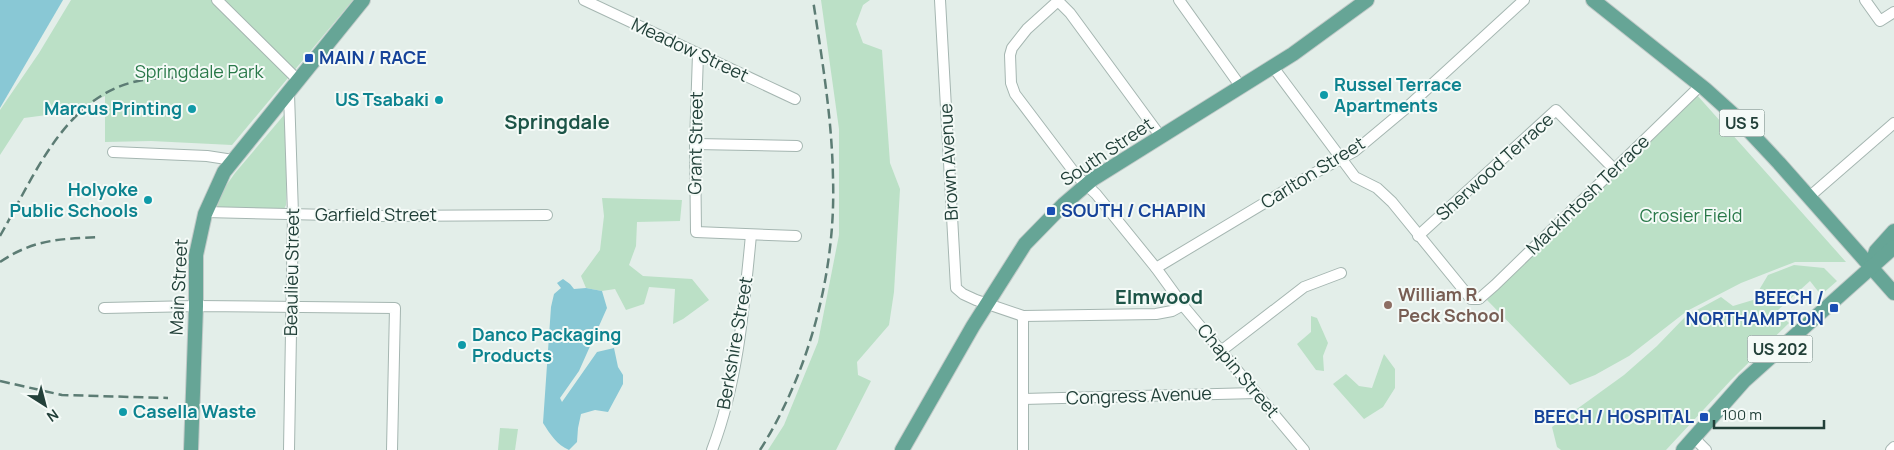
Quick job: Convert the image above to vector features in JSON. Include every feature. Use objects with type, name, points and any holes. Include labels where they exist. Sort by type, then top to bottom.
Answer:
[{"type":"main road","name":"Main Street","points":[[191,450],[196,255],[205,212],[224,172],[299,82],[363,0]]},
{"type":"main road","name":"South Street","points":[[902,450],[988,302],[1025,244],[1086,184],[1273,67],[1325,32],[1367,0]]},
{"type":"main road","name":"US 5","points":[[1593,0],[1736,116],[1894,294]]},
{"type":"main road","name":"US 202","points":[[1871,266],[1876,251],[1894,231]]},
{"type":"main road","name":"US 202","points":[[1683,450],[1744,381],[1894,247]]},
{"type":"street","points":[[217,0],[299,82]]},
{"type":"street","name":"Meadow Street","points":[[584,0],[795,99]]},
{"type":"street","name":"Brown Avenue","points":[[940,0],[956,288],[963,294],[988,302]]},
{"type":"street","points":[[1058,0],[1070,13],[1161,137]]},
{"type":"street","name":"Chapin Street","points":[[1058,0],[1027,29],[1012,48],[1010,55],[1011,77],[1015,94],[1077,176],[1096,194],[1156,268],[1182,305],[1304,450]]},
{"type":"street","name":"Carlton Street","points":[[1156,268],[1354,151],[1404,110],[1524,0]]},
{"type":"street","points":[[1865,0],[1880,21],[1894,12]]},
{"type":"street","points":[[1185,2],[1241,87]]},
{"type":"street","name":"Grant Street","points":[[698,54],[695,144],[696,232],[751,235]]},
{"type":"street","points":[[1273,67],[1355,177],[1377,188],[1392,202],[1418,236]]},
{"type":"street","name":"Mackintosh Terrace","points":[[1418,236],[1472,299],[1479,299],[1700,86]]},
{"type":"street","name":"Beaulieu Street","points":[[289,94],[293,214],[289,450]]},
{"type":"street","name":"Sherwood Terrace","points":[[1418,236],[1556,110],[1614,169]]},
{"type":"street","points":[[1809,197],[1894,123]]},
{"type":"street","points":[[695,144],[797,146]]},
{"type":"street","points":[[113,152],[207,156],[233,160]]},
{"type":"street","name":"Garfield Street","points":[[205,212],[376,216],[547,215]]},
{"type":"street","points":[[751,235],[796,236]]},
{"type":"street","name":"Berkshire Street","points":[[712,450],[727,402],[737,348],[751,235]]},
{"type":"street","points":[[1221,351],[1304,287],[1341,273]]},
{"type":"street","points":[[988,302],[1023,316],[1156,314],[1172,311],[1182,305]]},
{"type":"street","points":[[104,308],[196,306],[394,308],[392,450]]},
{"type":"street","points":[[1023,316],[1023,450]]},
{"type":"street","name":"Congress Avenue","points":[[1023,399],[1256,392]]},
{"type":"street","points":[[1694,438],[1706,450]]},
{"type":"street","points":[[1891,450],[1894,447]]},
{"type":"green space","name":"Springdale Park","points":[[71,0],[353,0],[232,145],[151,141],[105,142],[105,96],[80,108],[69,117],[62,113],[24,118],[0,155],[0,110],[39,53]]},
{"type":"green space","points":[[821,0],[870,0],[863,5],[856,24],[863,43],[882,50],[890,163],[900,189],[894,292],[889,325],[857,362],[858,375],[871,381],[836,450],[768,450],[784,425],[818,342],[839,235],[839,129]]},
{"type":"green space","name":"Crosier Field","points":[[1696,94],[1846,262],[1795,262],[1741,283],[1687,311],[1629,356],[1595,375],[1570,385],[1487,300]]},
{"type":"green space","points":[[284,115],[288,117],[286,205],[284,209],[217,207],[223,190],[235,173]]},
{"type":"green space","points":[[602,198],[682,200],[680,221],[637,222],[636,246],[629,265],[643,276],[692,279],[709,300],[673,324],[675,289],[649,287],[644,304],[626,310],[615,289],[602,291],[586,288],[581,276],[600,250],[604,216]]},
{"type":"green space","points":[[1794,265],[1824,268],[1837,281],[1821,295],[1810,281],[1777,311],[1789,323],[1732,379],[1666,450],[1561,450],[1557,447],[1552,427],[1624,375],[1657,346],[1686,316],[1721,297],[1733,306],[1753,300],[1768,275]]},
{"type":"green space","points":[[1311,316],[1317,318],[1328,343],[1323,356],[1324,371],[1316,370],[1297,344],[1311,332]]},
{"type":"green space","points":[[1384,354],[1395,369],[1395,388],[1383,407],[1364,419],[1333,384],[1346,374],[1359,386],[1372,388]]},
{"type":"green space","points":[[500,428],[518,429],[515,450],[498,450]]},
{"type":"water","points":[[0,0],[63,0],[0,108]]},
{"type":"water","points":[[563,279],[574,289],[586,288],[602,291],[607,308],[579,371],[560,398],[562,402],[597,352],[614,348],[618,367],[623,375],[623,384],[608,412],[595,410],[581,414],[577,442],[569,450],[557,442],[543,423],[551,307],[554,294],[561,288],[557,283]]},
{"type":"railway","points":[[760,450],[778,419],[806,354],[816,319],[830,249],[833,213],[831,133],[813,0]]},
{"type":"railway","points":[[0,236],[42,161],[58,137],[76,116],[97,98],[121,86],[154,78],[184,78]]},
{"type":"railway","points":[[0,262],[12,254],[36,245],[60,240],[100,237]]},
{"type":"railway","points":[[0,381],[62,395],[168,398]]},
{"type":"place","name":"MAIN / RACE","points":[[309,58]]},
{"type":"place","name":"Russel Terrace Apartments","points":[[1324,95]]},
{"type":"place","name":"US Tsabaki","points":[[439,100]]},
{"type":"place","name":"Marcus Printing","points":[[192,109]]},
{"type":"place","name":"Holyoke Public Schools","points":[[148,200]]},
{"type":"place","name":"SOUTH / CHAPIN","points":[[1051,211]]},
{"type":"place","name":"William R. Peck School","points":[[1388,305]]},
{"type":"place","name":"BEECH / NORTHAMPTON","points":[[1834,308]]},
{"type":"place","name":"Danco Packaging Products","points":[[462,345]]},
{"type":"place","name":"Casella Waste","points":[[123,412]]},
{"type":"place","name":"BEECH / HOSPITAL","points":[[1704,417]]},
{"type":"district","name":"Springdale","points":[[557,122]]},
{"type":"district","name":"Elmwood","points":[[1159,297]]}]
